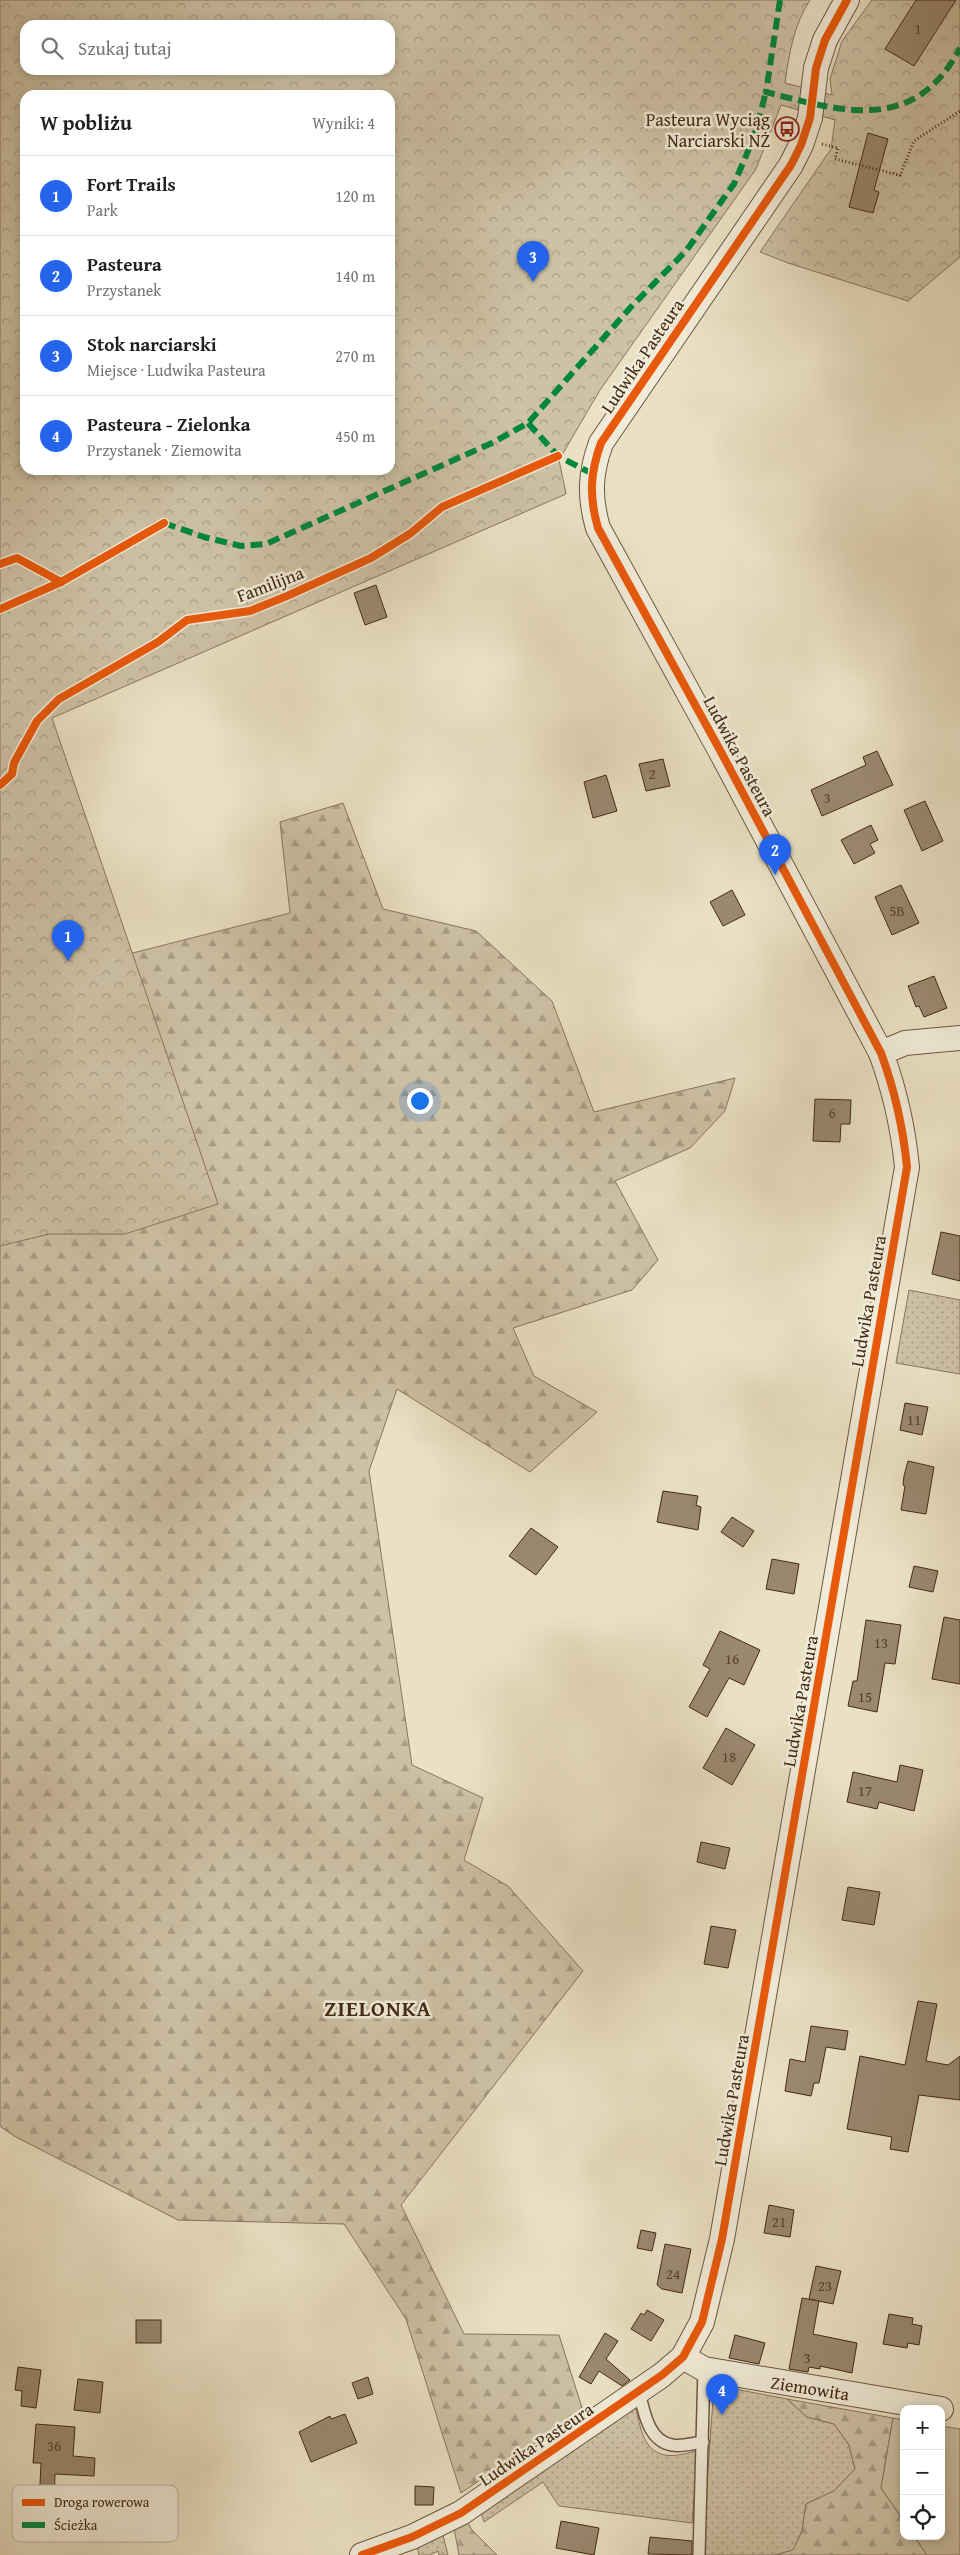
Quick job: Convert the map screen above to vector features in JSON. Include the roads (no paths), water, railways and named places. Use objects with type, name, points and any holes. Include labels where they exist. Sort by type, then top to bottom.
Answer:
[{"type":"street","name":"Ludwika Pasteura","points":[[362,2555],[412,2537],[461,2513],[639,2392],[682,2357],[702,2322],[722,2239],[907,1167],[903,1131],[894,1089],[880,1054],[721,752],[598,528],[591,490],[591,473],[601,443],[791,165],[801,145],[810,118],[816,68],[825,40],[847,0]]},
{"type":"street","points":[[880,1054],[905,1043],[960,1038]]},
{"type":"street","name":"Ziemowita","points":[[682,2357],[704,2370],[917,2405]]},
{"type":"street","name":"Ziemowita","points":[[945,2410],[960,2412]]},
{"type":"lane","points":[[700,2555],[704,2370]]},
{"type":"lane","points":[[639,2392],[645,2417],[659,2441],[672,2446],[703,2442]]},
{"type":"place","name":"Pasteura Wyciąg Narciarski NŻ","points":[[787,129]]},
{"type":"place","name":"Stok narciarski","points":[[533,282]]},
{"type":"place","name":"Pasteura","points":[[775,875]]},
{"type":"place","name":"Fort Trails","points":[[68,961]]},
{"type":"place","name":"Pasteura - Zielonka","points":[[722,2415]]},
{"type":"district","name":"ZIELONKA","points":[[378,2008]]}]
